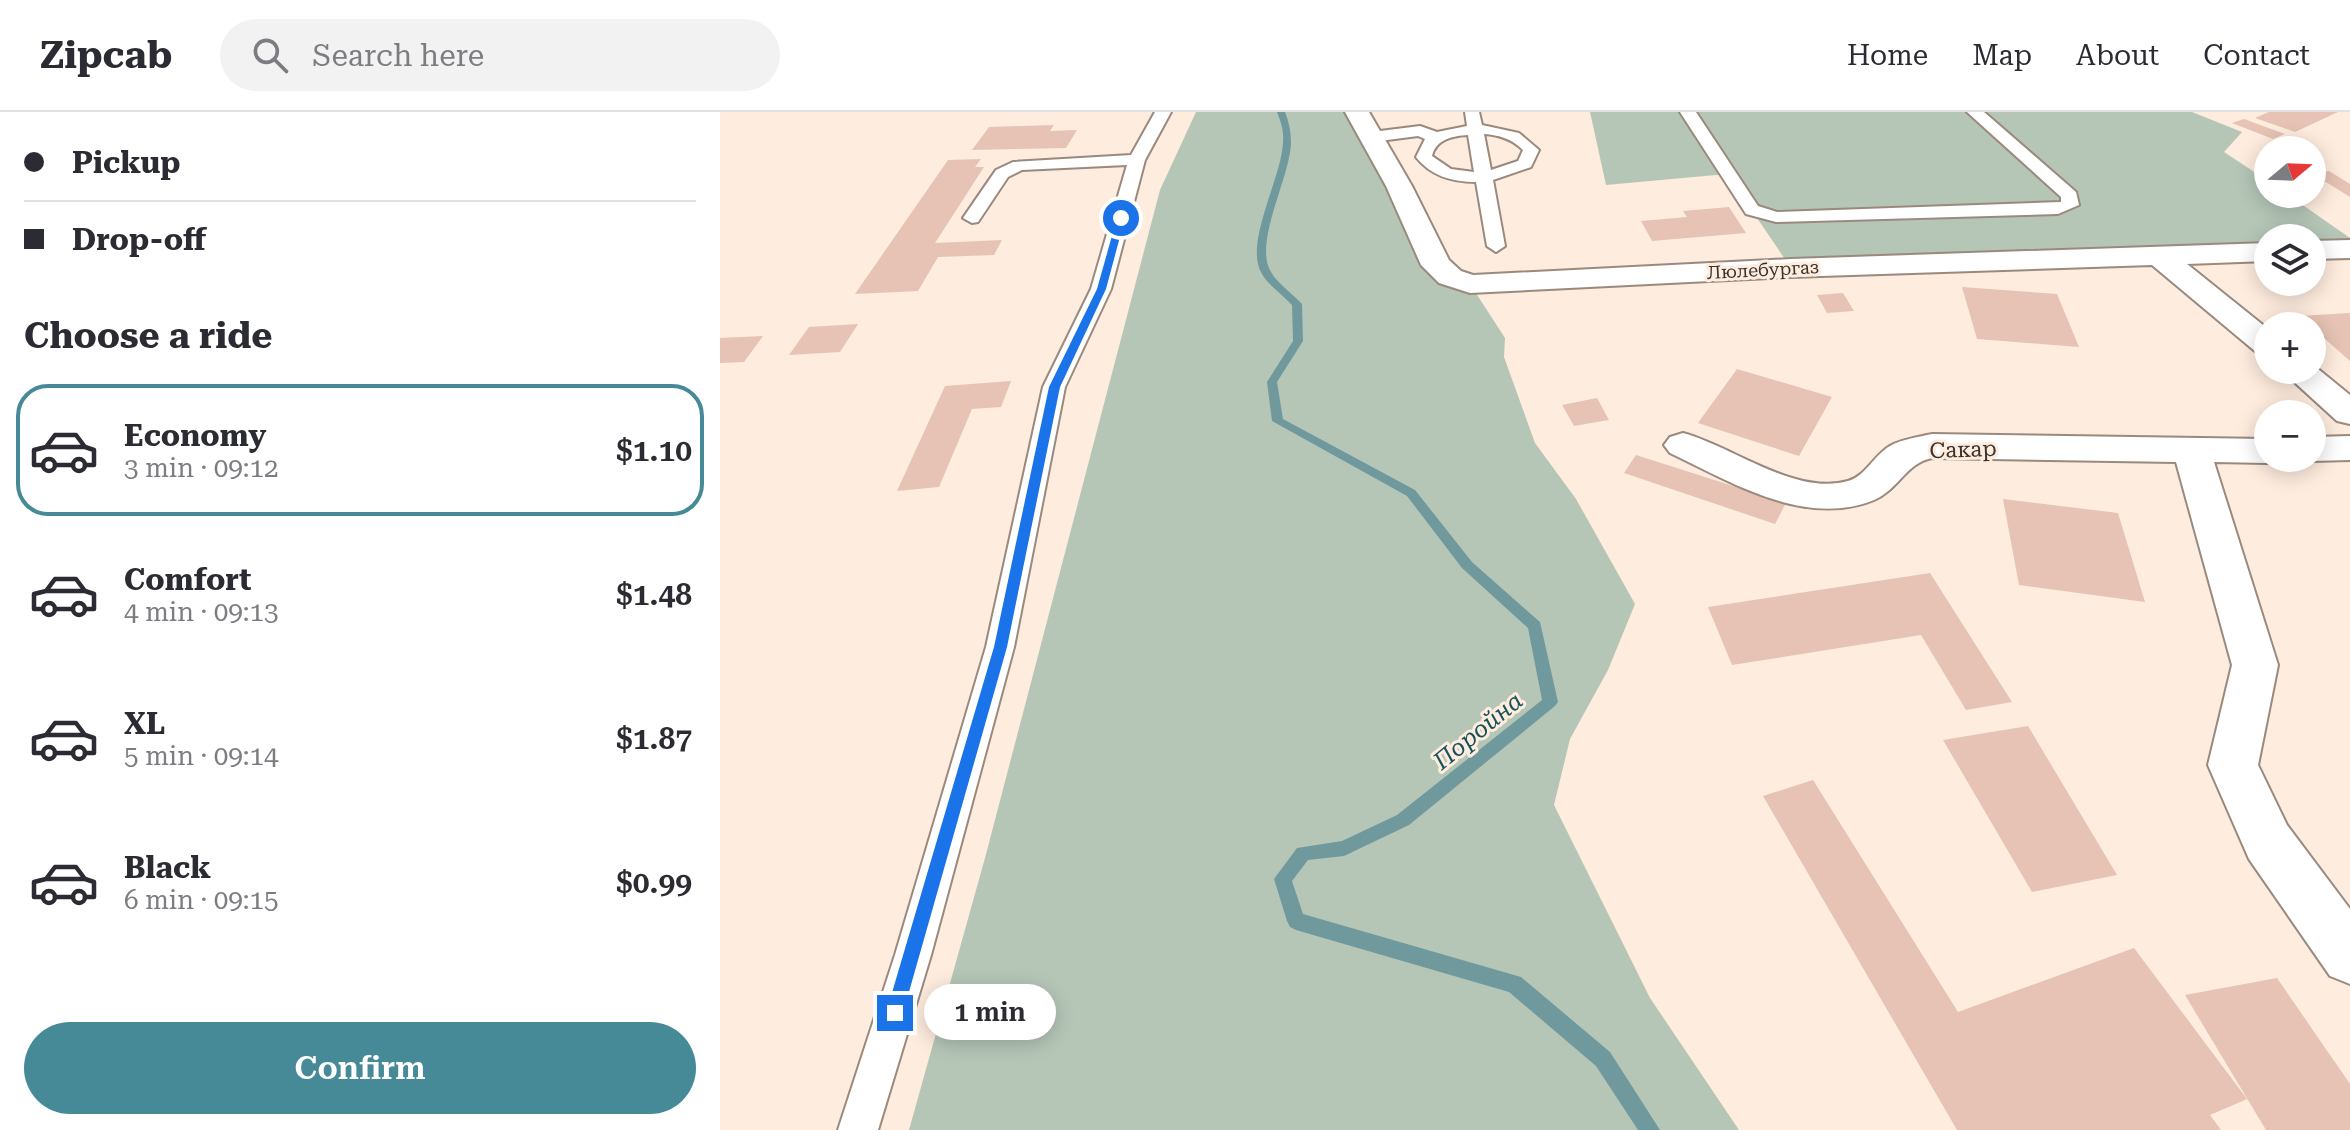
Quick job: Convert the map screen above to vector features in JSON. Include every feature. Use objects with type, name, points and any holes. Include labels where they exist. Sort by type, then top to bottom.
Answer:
[{"type":"street","name":"Люлебургаз","points":[[1357,112],[1436,265],[1450,277],[1470,284],[1791,268],[2254,252]]},
{"type":"street","points":[[2326,250],[2350,249]]},
{"type":"street","points":[[2158,255],[2254,334]]},
{"type":"street","points":[[2315,384],[2350,413]]},
{"type":"street","name":"Сакар","points":[[1683,445],[1779,485],[1817,497],[1854,494],[1882,479],[1903,454],[1932,446],[2254,451]]},
{"type":"street","points":[[2326,449],[2350,448]]},
{"type":"street","points":[[2192,451],[2255,665],[2233,765],[2268,842],[2350,956]]},
{"type":"lane","points":[[858,1130],[913,955],[1000,647],[1054,387],[1101,289],[1137,160],[1163,112]]},
{"type":"lane","points":[[1688,112],[1752,210],[1776,217],[2058,209],[2070,205],[2070,196],[1975,112]]},
{"type":"lane","points":[[1474,121],[1496,246]]},
{"type":"lane","points":[[1474,121],[1518,137],[1531,150],[1525,164],[1500,174],[1484,176],[1451,174],[1429,164],[1424,150],[1438,138],[1474,121]]},
{"type":"lane","points":[[1372,137],[1420,131],[1438,138]]},
{"type":"lane","points":[[972,218],[1002,174],[1019,165],[1137,160]]},
{"type":"green space","points":[[1196,112],[1357,112],[1417,230],[1470,284],[1505,338],[1504,357],[1535,443],[1576,499],[1635,604],[1608,670],[1570,739],[1554,805],[1650,998],[1739,1130],[909,1130],[985,858],[1160,190]]},
{"type":"green space","points":[[1590,112],[2192,112],[2242,132],[2224,152],[2254,172],[2254,208],[2307,208],[2350,238],[2350,249],[2326,250],[2326,224],[2254,224],[2254,252],[1791,268],[1727,174],[1606,185]]},
{"type":"building","points":[[2269,112],[2338,112],[2295,132],[2255,118]]},
{"type":"building","points":[[2244,119],[2285,134],[2265,136],[2232,123]]},
{"type":"building","points":[[1054,125],[1050,131],[1077,130],[1066,148],[972,150],[989,127]]},
{"type":"building","points":[[981,159],[975,167],[984,167],[935,243],[1002,240],[994,255],[938,257],[918,291],[855,294],[948,160]]},
{"type":"building","points":[[2326,171],[2350,184],[2350,197],[2326,182]]},
{"type":"building","points":[[1729,207],[1746,233],[1652,241],[1641,221],[1687,217],[1683,211]]},
{"type":"building","points":[[1962,287],[2057,294],[2079,347],[1977,339]]},
{"type":"building","points":[[1843,293],[1854,311],[1827,313],[1817,295]]},
{"type":"building","points":[[2350,313],[2350,361],[2326,340],[2326,314]]},
{"type":"building","points":[[858,324],[840,352],[789,355],[809,327]]},
{"type":"building","points":[[763,336],[744,362],[720,363],[720,338]]},
{"type":"building","points":[[1737,369],[1832,397],[1799,456],[1698,423]]},
{"type":"building","points":[[1011,381],[1001,407],[972,409],[939,487],[897,491],[945,386]]},
{"type":"building","points":[[1597,398],[1609,420],[1574,426],[1562,405]]},
{"type":"building","points":[[1636,455],[1786,503],[1775,524],[1624,473]]},
{"type":"building","points":[[2003,499],[2118,513],[2145,602],[2019,585]]},
{"type":"building","points":[[1930,573],[2012,702],[1966,710],[1921,635],[1732,665],[1708,607]]},
{"type":"building","points":[[2028,726],[2117,875],[2032,892],[1943,740]]},
{"type":"building","points":[[1813,780],[1958,1012],[2134,948],[2247,1099],[2210,1115],[2221,1130],[1957,1130],[1763,796]]},
{"type":"building","points":[[2277,978],[2350,1084],[2350,1130],[2266,1130],[2185,995]]},
{"type":"waterway","name":"Поройна","points":[[1281,112],[1286,126],[1286,157],[1263,234],[1262,248],[1265,272],[1297,304],[1298,341],[1272,382],[1278,421],[1411,493],[1467,565],[1535,626],[1550,702],[1403,820],[1344,848],[1303,853],[1283,879],[1296,921],[1514,984],[1603,1059],[1650,1130]]},
{"type":"route","points":[[895,1013],[1000,647],[1054,387],[1101,289],[1121,218]]}]
